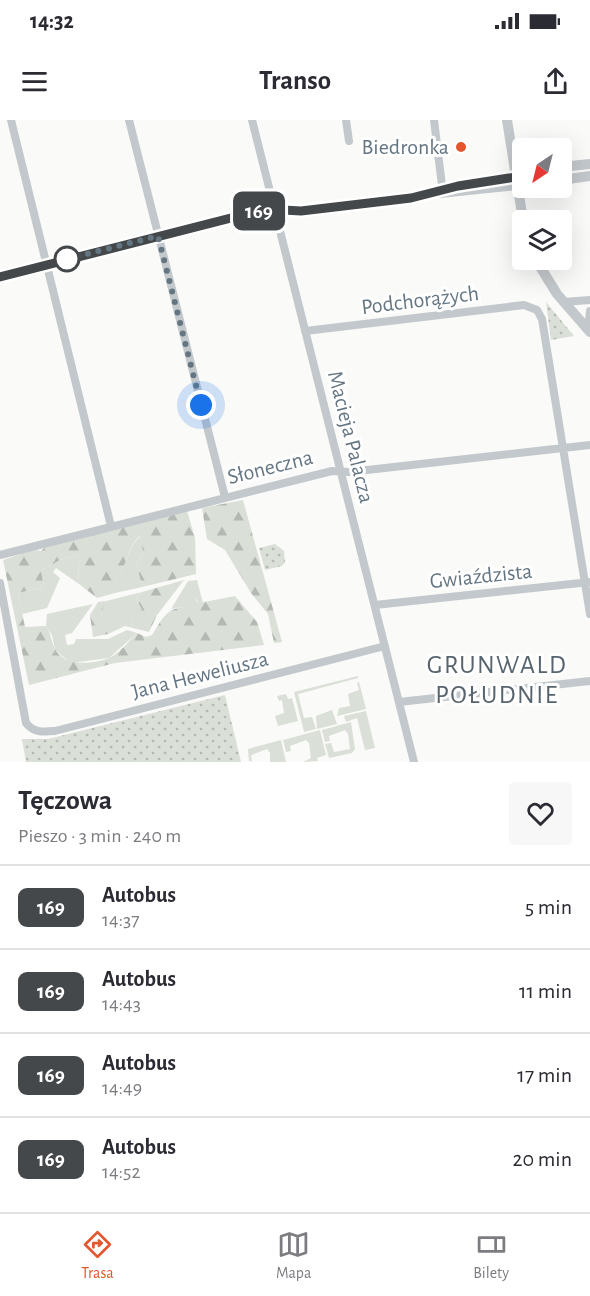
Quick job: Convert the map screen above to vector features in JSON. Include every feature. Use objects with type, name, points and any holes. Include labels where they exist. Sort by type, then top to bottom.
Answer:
[{"type":"street","points":[[11,120],[111,526]]},
{"type":"street","points":[[129,120],[225,497]]},
{"type":"street","name":"Macieja Palacza","points":[[252,120],[414,762]]},
{"type":"street","points":[[346,120],[349,141]]},
{"type":"street","points":[[434,120],[443,192]]},
{"type":"street","points":[[507,120],[512,156]]},
{"type":"street","points":[[572,166],[590,164]]},
{"type":"street","points":[[572,178],[590,176]]},
{"type":"street","points":[[0,277],[266,209],[301,211],[512,182]]},
{"type":"street","points":[[541,270],[563,302],[589,331]]},
{"type":"street","points":[[563,302],[590,300]]},
{"type":"street","name":"Podchorążych","points":[[305,331],[524,305],[537,310],[542,319],[563,448]]},
{"type":"street","points":[[589,331],[590,311]]},
{"type":"street","name":"Słoneczna","points":[[0,555],[332,471],[341,472],[590,445]]},
{"type":"street","points":[[563,448],[587,582],[590,614]]},
{"type":"street","name":"Gwiaździsta","points":[[375,605],[587,582]]},
{"type":"street","name":"Jana Heweliusza","points":[[0,583],[26,723],[34,731],[55,731],[385,646]]},
{"type":"street","points":[[399,702],[590,681]]},
{"type":"green space","points":[[546,302],[574,336],[551,340]]},
{"type":"green space","points":[[243,500],[282,642],[274,643],[268,614],[251,593],[225,550],[207,539],[202,508]]},
{"type":"green space","points":[[187,511],[195,538],[196,574],[142,587],[137,565],[143,552],[140,536],[132,546],[115,579],[115,593],[97,598],[79,584],[78,555],[60,560],[41,571],[44,587],[18,593],[25,627],[46,626],[56,651],[67,660],[81,663],[96,662],[113,656],[137,633],[146,637],[152,635],[168,613],[184,607],[183,601],[187,596],[192,596],[199,603],[235,596],[257,622],[264,645],[115,663],[29,685],[3,560],[32,550],[41,551],[45,547]]},
{"type":"green space","points":[[141,536],[143,552],[137,565],[142,587],[115,593],[115,579],[132,546]]},
{"type":"green space","points":[[275,544],[284,551],[285,562],[282,566],[265,570],[259,548]]},
{"type":"green space","points":[[78,555],[79,584],[56,568],[53,572],[60,578],[47,608],[22,614],[18,593],[44,587],[41,571],[60,560]]},
{"type":"green space","points":[[184,580],[157,615],[149,632],[133,628],[131,620],[135,612],[142,610],[136,598],[142,592]]},
{"type":"green space","points":[[197,580],[203,603],[199,603],[196,599],[184,607],[171,609],[188,581]]},
{"type":"green space","points":[[142,592],[136,598],[142,610],[131,620],[133,628],[125,626],[108,634],[101,614],[106,601]]},
{"type":"green space","points":[[106,601],[101,614],[107,622],[108,634],[93,637],[90,615],[98,602]]},
{"type":"green space","points":[[93,604],[72,633],[65,635],[67,645],[74,644],[76,639],[108,639],[127,630],[137,633],[109,658],[71,663],[55,650],[52,635],[46,626],[47,614]]},
{"type":"green space","points":[[358,676],[358,678],[298,694],[304,718],[312,717],[316,729],[304,732],[294,692]]},
{"type":"green space","points":[[359,682],[366,709],[337,716],[339,708],[350,706],[348,694],[359,690],[357,683]]},
{"type":"green space","points":[[286,694],[288,699],[292,698],[298,721],[278,726],[275,716],[284,713],[282,700],[279,701],[277,696]]},
{"type":"green space","points":[[225,695],[241,762],[26,762],[22,739],[48,739]]},
{"type":"green space","points":[[332,710],[337,724],[317,729],[316,716]]},
{"type":"green space","points":[[366,711],[375,748],[365,750],[357,718],[346,722],[344,716]]},
{"type":"green space","points":[[351,722],[355,749],[352,753],[329,758],[325,744],[331,743],[334,752],[350,749],[348,734],[345,730],[329,736],[330,741],[325,742],[322,730]]},
{"type":"green space","points":[[320,730],[326,755],[317,758],[318,761],[303,762],[311,758],[309,743],[306,740],[290,746],[291,751],[286,752],[283,740]]},
{"type":"green space","points":[[281,740],[286,762],[270,762],[270,753],[267,749],[251,755],[252,761],[249,761],[248,749]]},
{"type":"bus line","name":"169","points":[[0,277],[266,209],[283,212],[301,211],[411,198],[442,189],[512,178]]},
{"type":"place","name":"Biedronka","points":[[461,147]]},
{"type":"district","name":"GRUNWALD POŁUDNIE","points":[[497,680]]},
{"type":"route","points":[[67,259],[158,236],[201,405]]}]
